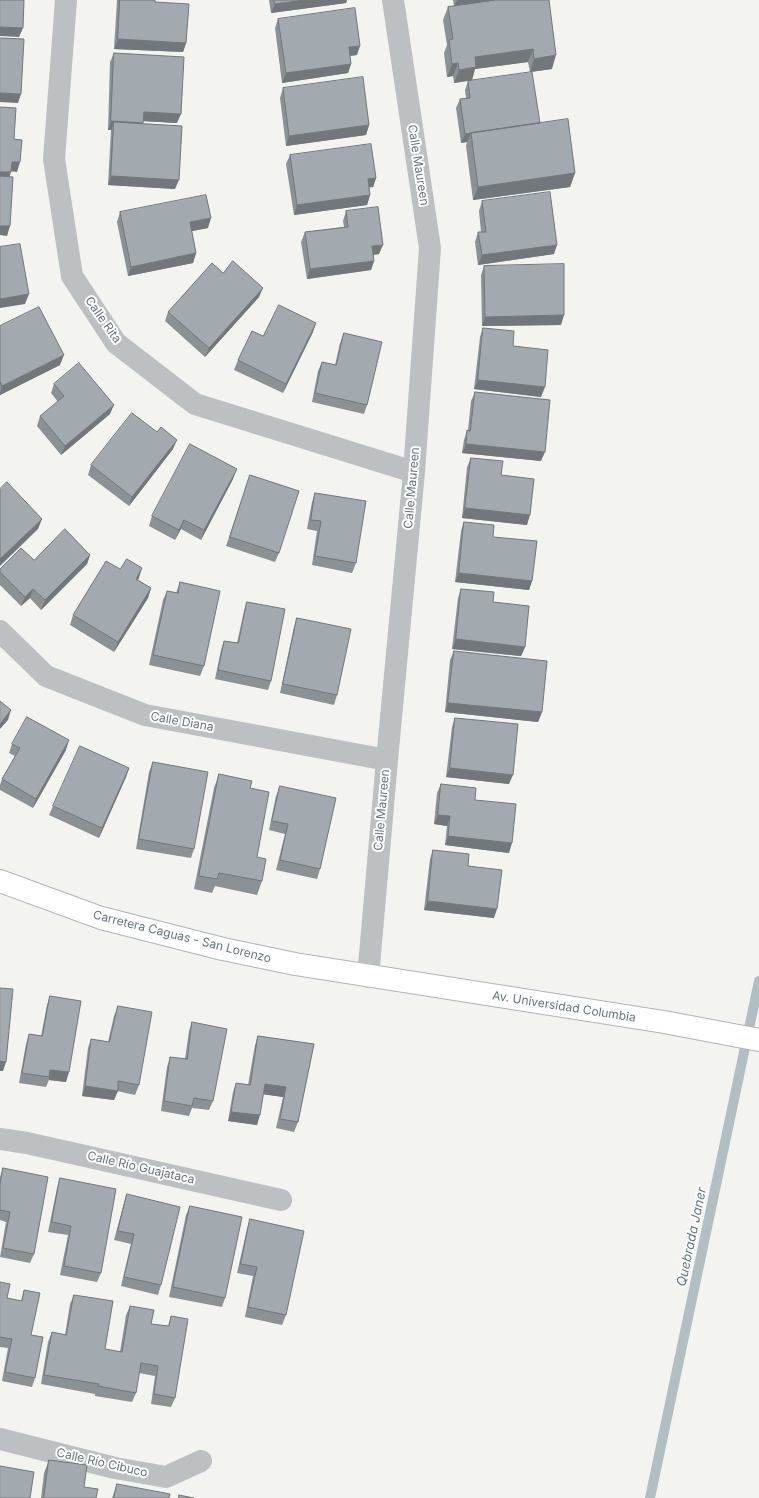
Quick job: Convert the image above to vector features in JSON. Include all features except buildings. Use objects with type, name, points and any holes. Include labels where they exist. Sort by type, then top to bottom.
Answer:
[{"type":"main road","name":"Carretera Caguas - San Lorenzo","points":[[0,881],[101,918],[224,949],[368,977]]},
{"type":"main road","name":"Av. Universidad Columbia","points":[[368,977],[664,1022],[759,1040]]},
{"type":"street","name":"Calle Rita","points":[[66,0],[54,159],[72,276],[116,342],[194,404],[414,472]]},
{"type":"street","name":"Calle Maureen","points":[[368,977],[414,472],[430,248],[393,0]]},
{"type":"street","name":"Calle Diana","points":[[0,631],[46,676],[145,715],[387,760]]},
{"type":"street","name":"Calle Río Guajataca","points":[[0,1139],[27,1143],[282,1200]]},
{"type":"street","name":"Calle Río Cibuco","points":[[0,1439],[114,1468],[166,1477],[201,1461]]},
{"type":"waterway","name":"Quebrada Janer","points":[[650,1498],[759,981]]}]
